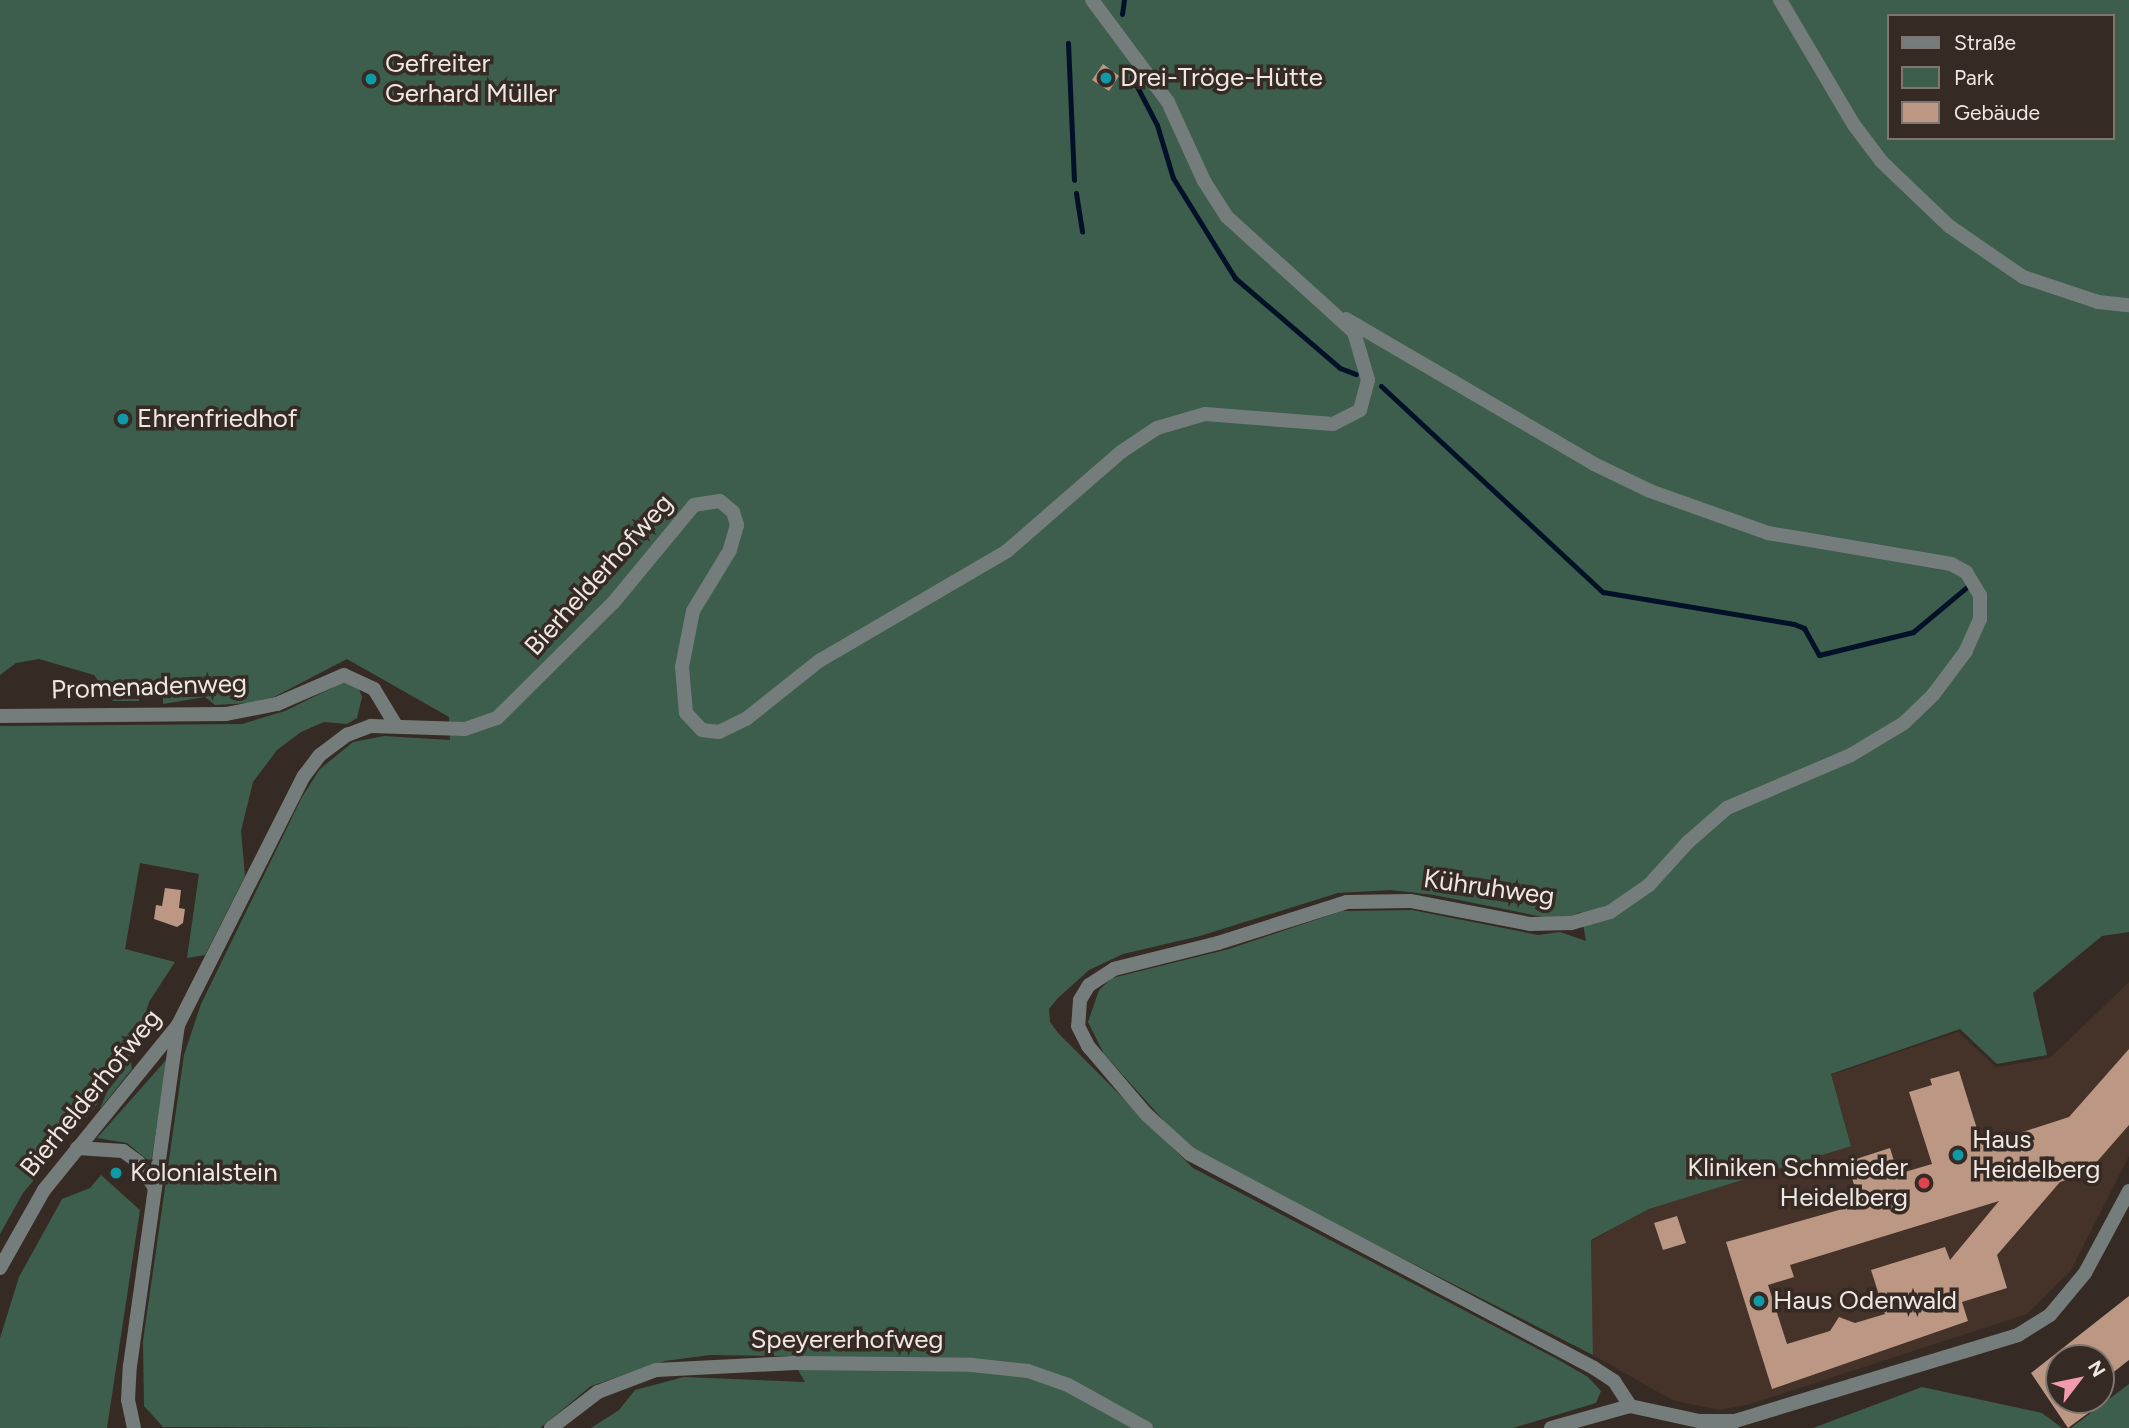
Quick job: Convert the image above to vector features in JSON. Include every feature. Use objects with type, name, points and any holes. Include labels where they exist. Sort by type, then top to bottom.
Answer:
[{"type":"street","points":[[1092,0],[1168,102],[1204,181],[1227,217],[1339,315]]},
{"type":"street","points":[[1780,0],[1854,125],[1882,162],[1949,226],[2024,277],[2098,302],[2129,305]]},
{"type":"street","name":"Bierhelderhofweg","points":[[0,1268],[34,1204],[178,1025],[312,765],[354,731],[395,724],[460,729],[497,718],[613,603],[687,511],[715,500],[733,512],[737,531],[693,611],[682,667],[682,699],[689,718],[702,730],[719,732],[735,727],[819,661],[1007,551],[1121,452],[1157,428],[1205,414],[1322,424],[1349,419],[1364,403],[1368,380],[1357,337],[1339,315]]},
{"type":"street","name":"Kühruhweg","points":[[1339,315],[1546,437],[1650,491],[1709,515],[1796,540],[1951,564],[1966,572],[1980,595],[1980,619],[1966,651],[1933,695],[1904,723],[1851,755],[1727,808],[1688,842],[1649,885],[1611,912],[1571,923],[1530,924],[1410,901],[1347,902],[1219,943],[1114,969],[1089,985],[1080,1000],[1078,1026],[1088,1046],[1147,1115],[1190,1154],[1594,1368],[1614,1381],[1630,1406]]},
{"type":"street","name":"Promenadenweg","points":[[0,716],[226,714],[277,704],[344,675],[374,689],[395,724]]},
{"type":"street","points":[[134,1428],[128,1399],[130,1366],[178,1025]]},
{"type":"street","points":[[77,1148],[123,1151],[145,1170],[155,1188]]},
{"type":"street","points":[[1552,1428],[1630,1406],[1699,1420],[1735,1421],[2018,1335],[2050,1315],[2085,1273],[2129,1191]]},
{"type":"street","name":"Speyererhofweg","points":[[551,1428],[598,1392],[640,1374],[691,1365],[781,1363],[972,1365],[1028,1371],[1068,1385],[1146,1428]]},
{"type":"shaded area","name":"Kliniken Schmieder Heidelberg","points":[[2129,982],[2129,1156],[2071,1270],[2027,1314],[1747,1405],[1718,1410],[1672,1400],[1593,1355],[1591,1241],[1649,1209],[1851,1145],[1831,1075],[1958,1032],[1996,1067],[2050,1058]]},
{"type":"green space","points":[[0,0],[2129,0],[2129,932],[2102,936],[2033,993],[2047,1055],[1997,1064],[1960,1029],[1831,1074],[1851,1146],[1649,1209],[1591,1240],[1593,1355],[1234,1173],[1182,1141],[1104,1054],[1088,1022],[1099,990],[1112,978],[1229,949],[1342,911],[1412,910],[1538,935],[1560,932],[1586,941],[1581,912],[1564,919],[1548,918],[1434,895],[1391,890],[1338,893],[1200,936],[1123,954],[1089,970],[1049,1009],[1050,1022],[1059,1034],[1193,1168],[1588,1377],[1601,1391],[1596,1403],[1513,1428],[591,1428],[619,1410],[635,1390],[684,1377],[805,1382],[790,1356],[710,1355],[665,1361],[591,1386],[540,1428],[163,1427],[144,1406],[143,1341],[184,1055],[201,1004],[302,797],[320,769],[353,742],[384,736],[450,740],[449,717],[347,659],[274,697],[249,703],[215,705],[205,697],[163,704],[163,683],[140,682],[139,701],[113,701],[94,675],[39,659],[16,663],[0,675]]},
{"type":"green space","points":[[344,682],[359,689],[362,697],[357,718],[347,724],[324,722],[301,732],[277,750],[253,782],[241,831],[245,876],[205,955],[187,958],[199,874],[140,863],[125,949],[175,962],[149,1002],[133,1054],[115,1068],[98,1103],[23,1193],[0,1234],[0,726],[242,724],[285,711]]},
{"type":"green space","points":[[167,1059],[151,1163],[127,1143],[97,1138]]},
{"type":"green space","points":[[131,1062],[132,1069],[100,1109],[114,1074]]},
{"type":"green space","points":[[101,1175],[140,1210],[107,1428],[0,1428],[0,1338],[19,1277],[62,1199],[90,1188]]},
{"type":"green space","points":[[2129,1384],[2129,1428],[2071,1428],[2089,1414],[2115,1414],[2115,1394]]},
{"type":"green space","points":[[1922,1387],[2042,1413],[2062,1428],[1813,1428]]},
{"type":"building","name":"Drei-Tröge-Hütte","points":[[1103,64],[1119,76],[1109,91],[1092,80]]},
{"type":"building","points":[[165,888],[181,890],[179,908],[185,909],[183,923],[177,927],[154,919],[156,905],[162,906]]},
{"type":"building","points":[[2129,1049],[2129,1125],[2087,1173],[2060,1182],[1997,1255],[2007,1288],[1962,1302],[1968,1321],[1772,1389],[1726,1242],[1860,1204],[1847,1162],[1890,1148],[1898,1174],[1932,1164],[1909,1092],[1932,1085],[1930,1079],[1959,1071],[1982,1145],[2069,1117]],"holes":[[[1999,1201],[1950,1260],[1945,1247],[1871,1270],[1885,1314],[1855,1323],[1839,1317],[1830,1331],[1787,1344],[1768,1285],[1794,1277],[1790,1265]]]},
{"type":"building","points":[[1677,1216],[1686,1243],[1663,1250],[1654,1223]]},
{"type":"building","points":[[2129,1296],[2129,1360],[2115,1371],[2115,1344],[2068,1344]]},
{"type":"building","points":[[2045,1362],[2045,1394],[2031,1373]]},
{"type":"building","points":[[2059,1414],[2087,1414],[2068,1428]]},
{"type":"waterway","points":[[1122,14],[1124,0]]},
{"type":"waterway","points":[[1068,43],[1074,180]]},
{"type":"waterway","points":[[1132,77],[1157,125],[1173,178],[1235,278],[1340,368],[1356,374]]},
{"type":"waterway","points":[[1076,193],[1082,232]]},
{"type":"waterway","points":[[1381,386],[1603,592],[1794,624],[1804,628],[1819,655],[1913,632],[1968,586]]},
{"type":"place","name":"Drei-Tröge-Hütte","points":[[1106,78]]},
{"type":"place","name":"Gefreiter Gerhard Müller","points":[[371,79]]},
{"type":"place","name":"Ehrenfriedhof","points":[[123,419]]},
{"type":"place","name":"Haus Heidelberg","points":[[1958,1155]]},
{"type":"place","name":"Kolonialstein","points":[[116,1173]]},
{"type":"place","name":"Kliniken Schmieder Heidelberg","points":[[1924,1183]]},
{"type":"place","name":"Haus Odenwald","points":[[1759,1301]]}]
